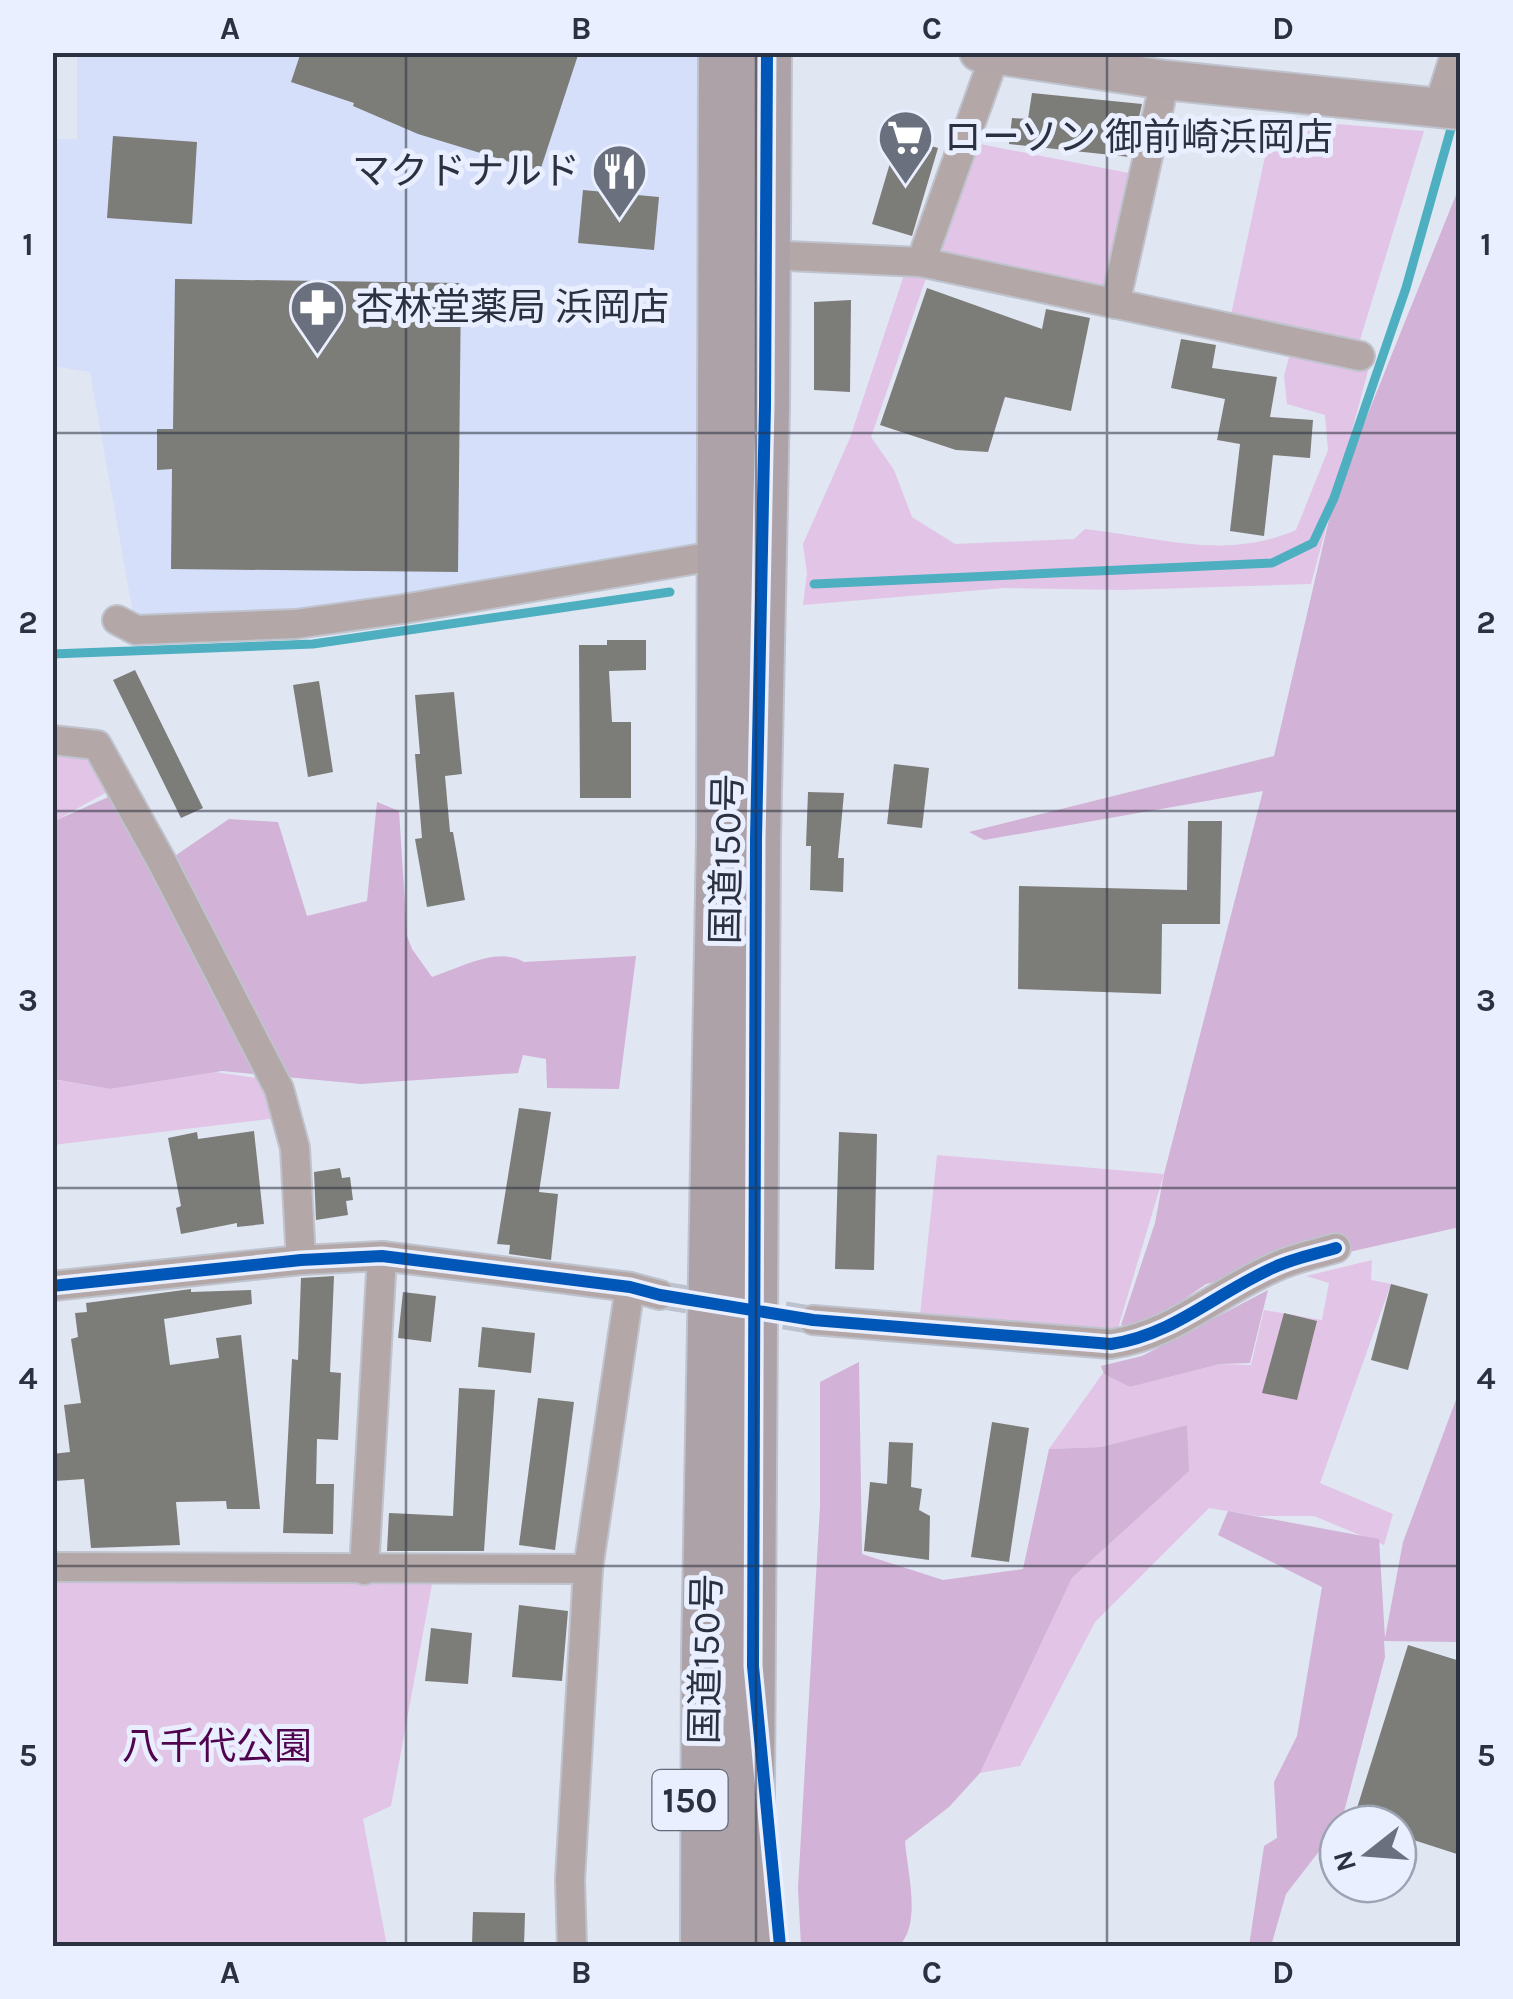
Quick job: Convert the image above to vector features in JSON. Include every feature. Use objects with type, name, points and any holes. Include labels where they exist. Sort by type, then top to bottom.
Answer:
[{"type":"highway","name":"国道150号","points":[[704,1946],[721,838],[723,52]]},
{"type":"highway","name":"国道150号","points":[[749,1946],[756,839],[767,52]]},
{"type":"highway","name":"150","points":[[675,1946],[706,1654]]},
{"type":"highway","name":"150","points":[[753,1666],[780,1946]]},
{"type":"street","points":[[921,262],[990,53],[1165,80],[1446,109],[1456,52]]},
{"type":"street","points":[[1115,304],[1165,80]]},
{"type":"street","points":[[766,255],[921,262],[1360,356]]},
{"type":"street","points":[[117,620],[136,630],[296,624],[403,610],[720,555]]},
{"type":"street","points":[[52,740],[97,745],[279,1089],[295,1148],[301,1260]]},
{"type":"street","points":[[813,1320],[1092,1343],[1138,1340],[1162,1331],[1276,1266],[1336,1248]]},
{"type":"street","points":[[364,1570],[382,1256]]},
{"type":"street","points":[[52,1286],[301,1260],[382,1256],[630,1287],[660,1295]]},
{"type":"street","points":[[572,1946],[570,1880],[588,1569],[630,1287]]},
{"type":"street","points":[[52,1567],[588,1569]]},
{"type":"shaded area","points":[[77,53],[703,53],[698,559],[136,630],[90,372],[53,366],[52,139],[77,139]]},
{"type":"shaded area","points":[[1460,185],[1460,1227],[1206,1284],[1143,1328],[1121,1325],[1155,1223],[1164,1174],[1263,791],[984,840],[969,832],[1274,756],[1334,498]]},
{"type":"shaded area","points":[[113,795],[163,864],[229,819],[278,822],[307,916],[367,901],[377,802],[399,811],[407,936],[432,977],[491,957],[524,962],[636,956],[619,1089],[547,1088],[546,1059],[523,1055],[518,1073],[361,1084],[222,1071],[110,1089],[53,1079],[52,822]]},
{"type":"shaded area","points":[[1268,1290],[1250,1363],[1220,1364],[1130,1387],[1104,1374],[1101,1366],[1142,1356]]},
{"type":"shaded area","points":[[859,1362],[862,1554],[943,1580],[1023,1569],[1049,1449],[1101,1447],[1187,1425],[1189,1471],[1072,1578],[980,1773],[949,1807],[905,1841],[912,1911],[906,1936],[899,1946],[801,1946],[798,1888],[820,1506],[820,1382]]},
{"type":"shaded area","points":[[1460,1389],[1460,1642],[1384,1641],[1385,1657],[1346,1804],[1318,1804],[1318,1853],[1286,1894],[1271,1946],[1249,1946],[1264,1846],[1277,1838],[1274,1782],[1297,1736],[1322,1587],[1218,1535],[1228,1511],[1379,1539],[1385,1638],[1403,1542]]},
{"type":"green space","points":[[1273,119],[1424,131],[1360,340],[1231,315]]},
{"type":"green space","points":[[964,141],[1144,176],[1106,302],[938,266]]},
{"type":"green space","points":[[906,269],[927,275],[871,437],[894,470],[912,517],[955,544],[1074,539],[1085,529],[1192,544],[1243,544],[1296,530],[1328,450],[1325,415],[1287,404],[1284,376],[1291,350],[1369,367],[1311,584],[1122,590],[1004,588],[803,605],[807,573],[803,544],[850,438]]},
{"type":"green space","points":[[53,747],[91,748],[114,788],[53,822]]},
{"type":"green space","points":[[215,1072],[262,1079],[277,1118],[53,1145],[52,1079],[110,1089]]},
{"type":"green space","points":[[937,1155],[1164,1174],[1118,1328],[919,1325]]},
{"type":"green space","points":[[1372,1260],[1371,1280],[1391,1284],[1320,1483],[1393,1514],[1384,1545],[1314,1516],[1258,1516],[1209,1508],[1095,1622],[1020,1766],[980,1773],[1072,1578],[1188,1471],[1187,1425],[1101,1447],[1049,1449],[1103,1373],[1130,1387],[1220,1364],[1251,1365],[1264,1310],[1322,1320],[1329,1283],[1306,1276]]},
{"type":"green space","name":"八千代公園","points":[[53,1577],[432,1584],[391,1806],[363,1819],[387,1946],[53,1946]]},
{"type":"building","points":[[301,52],[579,52],[540,171],[418,134],[353,106],[354,103],[291,82]]},
{"type":"building","points":[[1032,93],[1142,104],[1130,157],[1009,144],[1012,118],[1028,119]]},
{"type":"building","points":[[113,136],[197,142],[192,224],[107,218]]},
{"type":"building","name":"ローソン 御前崎浜岡店","points":[[898,136],[938,148],[912,236],[872,224]]},
{"type":"building","name":"マクドナルド","points":[[583,190],[659,197],[654,250],[578,243]]},
{"type":"building","name":"杏林堂薬局 浜岡店","points":[[175,279],[461,283],[458,572],[171,569],[172,469],[157,470],[157,429],[173,429]]},
{"type":"building","points":[[927,288],[1042,329],[1046,309],[1090,318],[1071,411],[1005,397],[988,452],[956,450],[880,425]]},
{"type":"building","points":[[851,300],[850,392],[814,390],[814,302]]},
{"type":"building","points":[[1181,339],[1216,345],[1212,368],[1277,377],[1270,417],[1313,420],[1310,458],[1273,455],[1264,536],[1230,531],[1240,444],[1217,440],[1225,399],[1171,388]]},
{"type":"building","points":[[607,640],[646,640],[646,670],[609,671],[612,722],[631,722],[631,798],[580,798],[579,645],[607,645]]},
{"type":"building","points":[[135,670],[203,808],[181,818],[113,680]]},
{"type":"building","points":[[319,681],[333,772],[308,777],[293,685]]},
{"type":"building","points":[[454,692],[462,774],[445,776],[450,832],[465,900],[427,907],[415,839],[422,838],[415,695]]},
{"type":"building","points":[[894,764],[929,768],[922,828],[887,824]]},
{"type":"building","points":[[808,792],[844,793],[838,858],[844,858],[843,892],[810,890],[811,846],[806,846]]},
{"type":"building","points":[[1188,821],[1222,821],[1220,924],[1162,924],[1161,994],[1018,989],[1019,886],[1187,890]]},
{"type":"building","points":[[519,1108],[551,1112],[539,1192],[558,1194],[551,1260],[509,1254],[510,1245],[497,1244]]},
{"type":"building","points":[[254,1131],[264,1224],[237,1227],[237,1223],[181,1234],[176,1208],[181,1206],[168,1138],[197,1132],[198,1139]]},
{"type":"building","points":[[839,1132],[877,1134],[874,1270],[835,1269]]},
{"type":"building","points":[[340,1168],[342,1178],[350,1177],[353,1200],[346,1201],[348,1215],[316,1220],[314,1172]]},
{"type":"building","points":[[334,1276],[330,1372],[341,1373],[338,1440],[317,1439],[316,1484],[334,1484],[333,1534],[283,1533],[292,1359],[298,1360],[301,1278]]},
{"type":"building","points":[[1391,1284],[1428,1294],[1408,1370],[1371,1360]]},
{"type":"building","points":[[191,1289],[251,1290],[252,1304],[164,1319],[170,1365],[219,1358],[216,1338],[241,1335],[260,1509],[227,1509],[226,1501],[176,1502],[180,1545],[91,1548],[84,1479],[55,1481],[52,1454],[70,1452],[64,1405],[81,1403],[71,1339],[78,1337],[75,1313],[87,1312],[86,1303]]},
{"type":"building","points":[[403,1292],[436,1296],[431,1342],[398,1338]]},
{"type":"building","points":[[1284,1313],[1317,1321],[1297,1400],[1262,1393]]},
{"type":"building","points":[[482,1327],[535,1333],[531,1373],[478,1367]]},
{"type":"building","points":[[459,1388],[495,1390],[484,1551],[387,1551],[389,1513],[453,1516]]},
{"type":"building","points":[[538,1398],[574,1402],[555,1550],[519,1545]]},
{"type":"building","points":[[992,1422],[1029,1428],[1009,1562],[971,1557]]},
{"type":"building","points":[[889,1442],[913,1443],[911,1487],[922,1489],[919,1510],[930,1516],[929,1560],[864,1551],[870,1482],[887,1484]]},
{"type":"building","points":[[519,1605],[568,1611],[562,1681],[512,1677]]},
{"type":"building","points":[[431,1628],[472,1633],[468,1684],[425,1681]]},
{"type":"building","points":[[1408,1645],[1460,1661],[1460,1855],[1418,1841],[1418,1804],[1358,1804]]},
{"type":"building","points":[[473,1912],[525,1913],[524,1946],[472,1946]]},
{"type":"waterway","points":[[814,584],[1272,563],[1313,543],[1334,498],[1406,288],[1454,118]]},
{"type":"waterway","points":[[52,654],[313,644],[670,592]]},
{"type":"tunnel","points":[[660,1295],[813,1320]]},
{"type":"cycle path","points":[[767,52],[756,839],[753,1666],[780,1946]]},
{"type":"cycle path","points":[[52,1286],[301,1260],[382,1256],[630,1287],[813,1320],[1111,1344],[1155,1332],[1282,1264],[1336,1248]]},
{"type":"place","name":"ローソン 御前崎浜岡店","points":[[905,186]]},
{"type":"place","name":"マクドナルド","points":[[619,220]]},
{"type":"place","name":"杏林堂薬局 浜岡店","points":[[317,356]]}]
